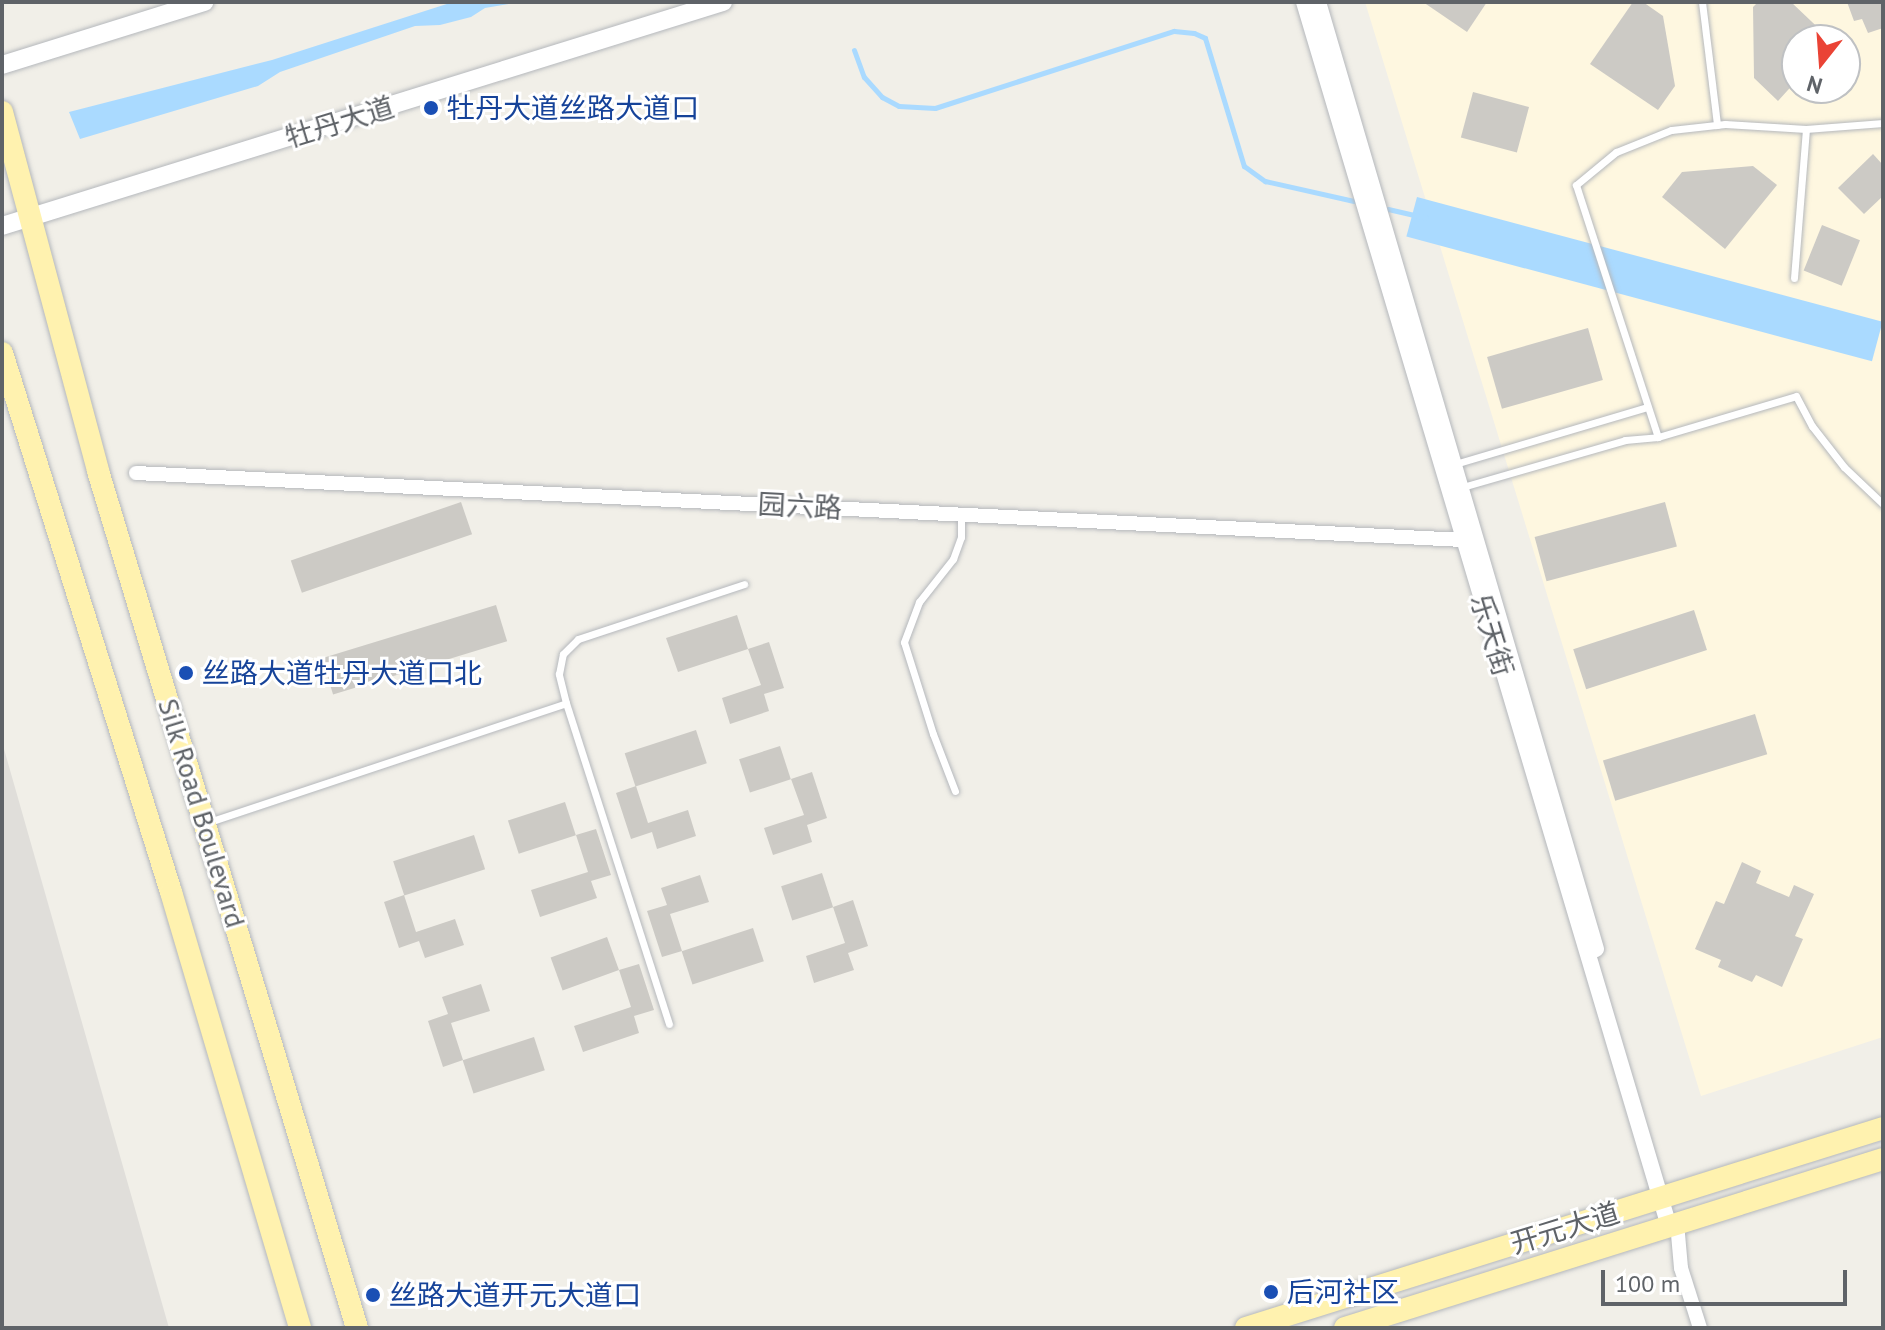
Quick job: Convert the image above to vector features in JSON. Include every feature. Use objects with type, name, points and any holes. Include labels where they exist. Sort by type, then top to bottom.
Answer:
[{"type":"main road","points":[[2,65],[204,2]]},
{"type":"main road","name":"牡丹大道","points":[[2,226],[723,2]]},
{"type":"main road","name":"Silk Road Boulevard","points":[[2,112],[98,471],[357,1328]]},
{"type":"main road","name":"Silk Road Boulevard","points":[[2,353],[171,892],[300,1328]]},
{"type":"main road","name":"开元大道","points":[[1246,1328],[1883,1128]]},
{"type":"main road","name":"开元大道","points":[[1345,1328],[1883,1159]]},
{"type":"street","name":"乐天街","points":[[1304,2],[1448,466]]},
{"type":"street","name":"乐天街","points":[[1318,2],[1448,466],[1664,1197]]},
{"type":"street","name":"园六路","points":[[136,473],[1463,540]]},
{"type":"street","name":"乐天街","points":[[1455,490],[1463,540],[1673,1225],[1681,1268],[1700,1328]]},
{"type":"lane","points":[[1702,2],[1717,125]]},
{"type":"lane","points":[[1658,437],[1576,185],[1616,152],[1671,130],[1717,125],[1806,129],[1883,123]]},
{"type":"lane","points":[[1794,278],[1806,129]]},
{"type":"lane","points":[[1455,490],[1625,440],[1658,437],[1796,396],[1812,426],[1844,467],[1883,504]]},
{"type":"lane","points":[[1448,466],[1648,407]]},
{"type":"lane","points":[[955,791],[904,642],[919,602],[953,559],[961,537],[961,514]]},
{"type":"lane","points":[[669,1024],[559,674],[563,654],[578,639],[744,584]]},
{"type":"lane","points":[[204,824],[566,703]]},
{"type":"shaded area","points":[[1365,2],[1883,2],[1883,1037],[1701,1096]]},
{"type":"shaded area","points":[[2,742],[169,1328],[2,1328]]},
{"type":"water","points":[[453,2],[521,2],[485,8],[471,17],[440,25],[415,26],[280,72],[258,86],[80,139],[69,112],[272,60]]},
{"type":"water","points":[[1417,197],[1883,322],[1872,361],[1406,237]]},
{"type":"building","points":[[1423,2],[1487,2],[1467,32]]},
{"type":"building","points":[[1633,2],[1643,2],[1663,16],[1675,86],[1658,110],[1590,64]]},
{"type":"building","points":[[1758,2],[1791,2],[1814,24],[1781,24],[1781,98],[1778,101],[1754,78],[1753,7]]},
{"type":"building","points":[[1847,2],[1883,2],[1883,28],[1868,33],[1862,19],[1854,21]]},
{"type":"building","points":[[1473,92],[1529,107],[1517,152],[1461,137]]},
{"type":"building","points":[[1873,154],[1883,165],[1883,196],[1864,214],[1838,188]]},
{"type":"building","points":[[1753,166],[1777,185],[1725,249],[1662,197],[1682,172]]},
{"type":"building","points":[[1822,225],[1860,240],[1842,286],[1804,270]]},
{"type":"building","points":[[1588,328],[1603,380],[1502,409],[1487,357]]},
{"type":"building","points":[[461,502],[472,534],[302,593],[291,561]]},
{"type":"building","points":[[1665,502],[1677,546],[1547,581],[1535,537]]},
{"type":"building","points":[[496,605],[507,641],[333,695],[322,658]]},
{"type":"building","points":[[1694,610],[1707,650],[1586,689],[1573,649]]},
{"type":"building","points":[[737,615],[748,649],[678,672],[666,638]]},
{"type":"building","points":[[769,642],[784,688],[764,694],[769,711],[730,724],[722,698],[761,685],[748,649]]},
{"type":"building","points":[[1755,714],[1767,754],[1615,801],[1603,760]]},
{"type":"building","points":[[696,730],[707,763],[635,786],[625,753]]},
{"type":"building","points":[[780,746],[791,779],[750,793],[739,759]]},
{"type":"building","points":[[812,772],[827,818],[807,825],[812,842],[773,855],[764,828],[804,815],[791,779]]},
{"type":"building","points":[[636,786],[648,823],[688,810],[696,836],[657,849],[652,832],[631,839],[616,793]]},
{"type":"building","points":[[565,802],[576,835],[519,854],[508,821]]},
{"type":"building","points":[[596,829],[611,875],[591,881],[597,898],[540,917],[531,890],[588,872],[576,835]]},
{"type":"building","points":[[474,835],[485,869],[404,896],[393,861]]},
{"type":"building","points":[[1742,862],[1761,871],[1756,883],[1789,897],[1794,885],[1814,894],[1795,936],[1803,939],[1782,987],[1756,975],[1752,982],[1718,967],[1721,960],[1695,949],[1716,901],[1724,904]]},
{"type":"building","points":[[822,873],[833,907],[792,921],[781,886]]},
{"type":"building","points":[[700,875],[709,902],[670,914],[682,951],[662,957],[647,911],[667,905],[661,888]]},
{"type":"building","points":[[404,895],[416,932],[455,919],[464,945],[425,958],[419,941],[399,948],[384,902]]},
{"type":"building","points":[[853,900],[868,946],[848,953],[854,970],[814,983],[806,956],[845,943],[833,907]]},
{"type":"building","points":[[753,928],[764,961],[692,984],[682,951]]},
{"type":"building","points":[[607,937],[619,970],[563,990],[551,958]]},
{"type":"building","points":[[639,964],[654,1010],[634,1016],[639,1033],[583,1052],[574,1026],[631,1007],[619,970]]},
{"type":"building","points":[[481,984],[490,1011],[451,1023],[463,1060],[443,1067],[428,1021],[448,1014],[442,997]]},
{"type":"building","points":[[534,1037],[545,1070],[473,1093],[463,1060]]},
{"type":"waterway","points":[[854,50],[864,77],[882,97],[899,106],[935,108],[1174,31],[1194,33],[1205,38],[1244,166],[1265,181],[1354,201]]},
{"type":"waterway","points":[[1388,209],[1426,218]]},
{"type":"place","name":"牡丹大道丝路大道口","points":[[431,108]]},
{"type":"place","name":"丝路大道牡丹大道口北","points":[[186,673]]},
{"type":"place","name":"后河社区","points":[[1271,1292]]},
{"type":"place","name":"丝路大道开元大道口","points":[[373,1295]]}]
